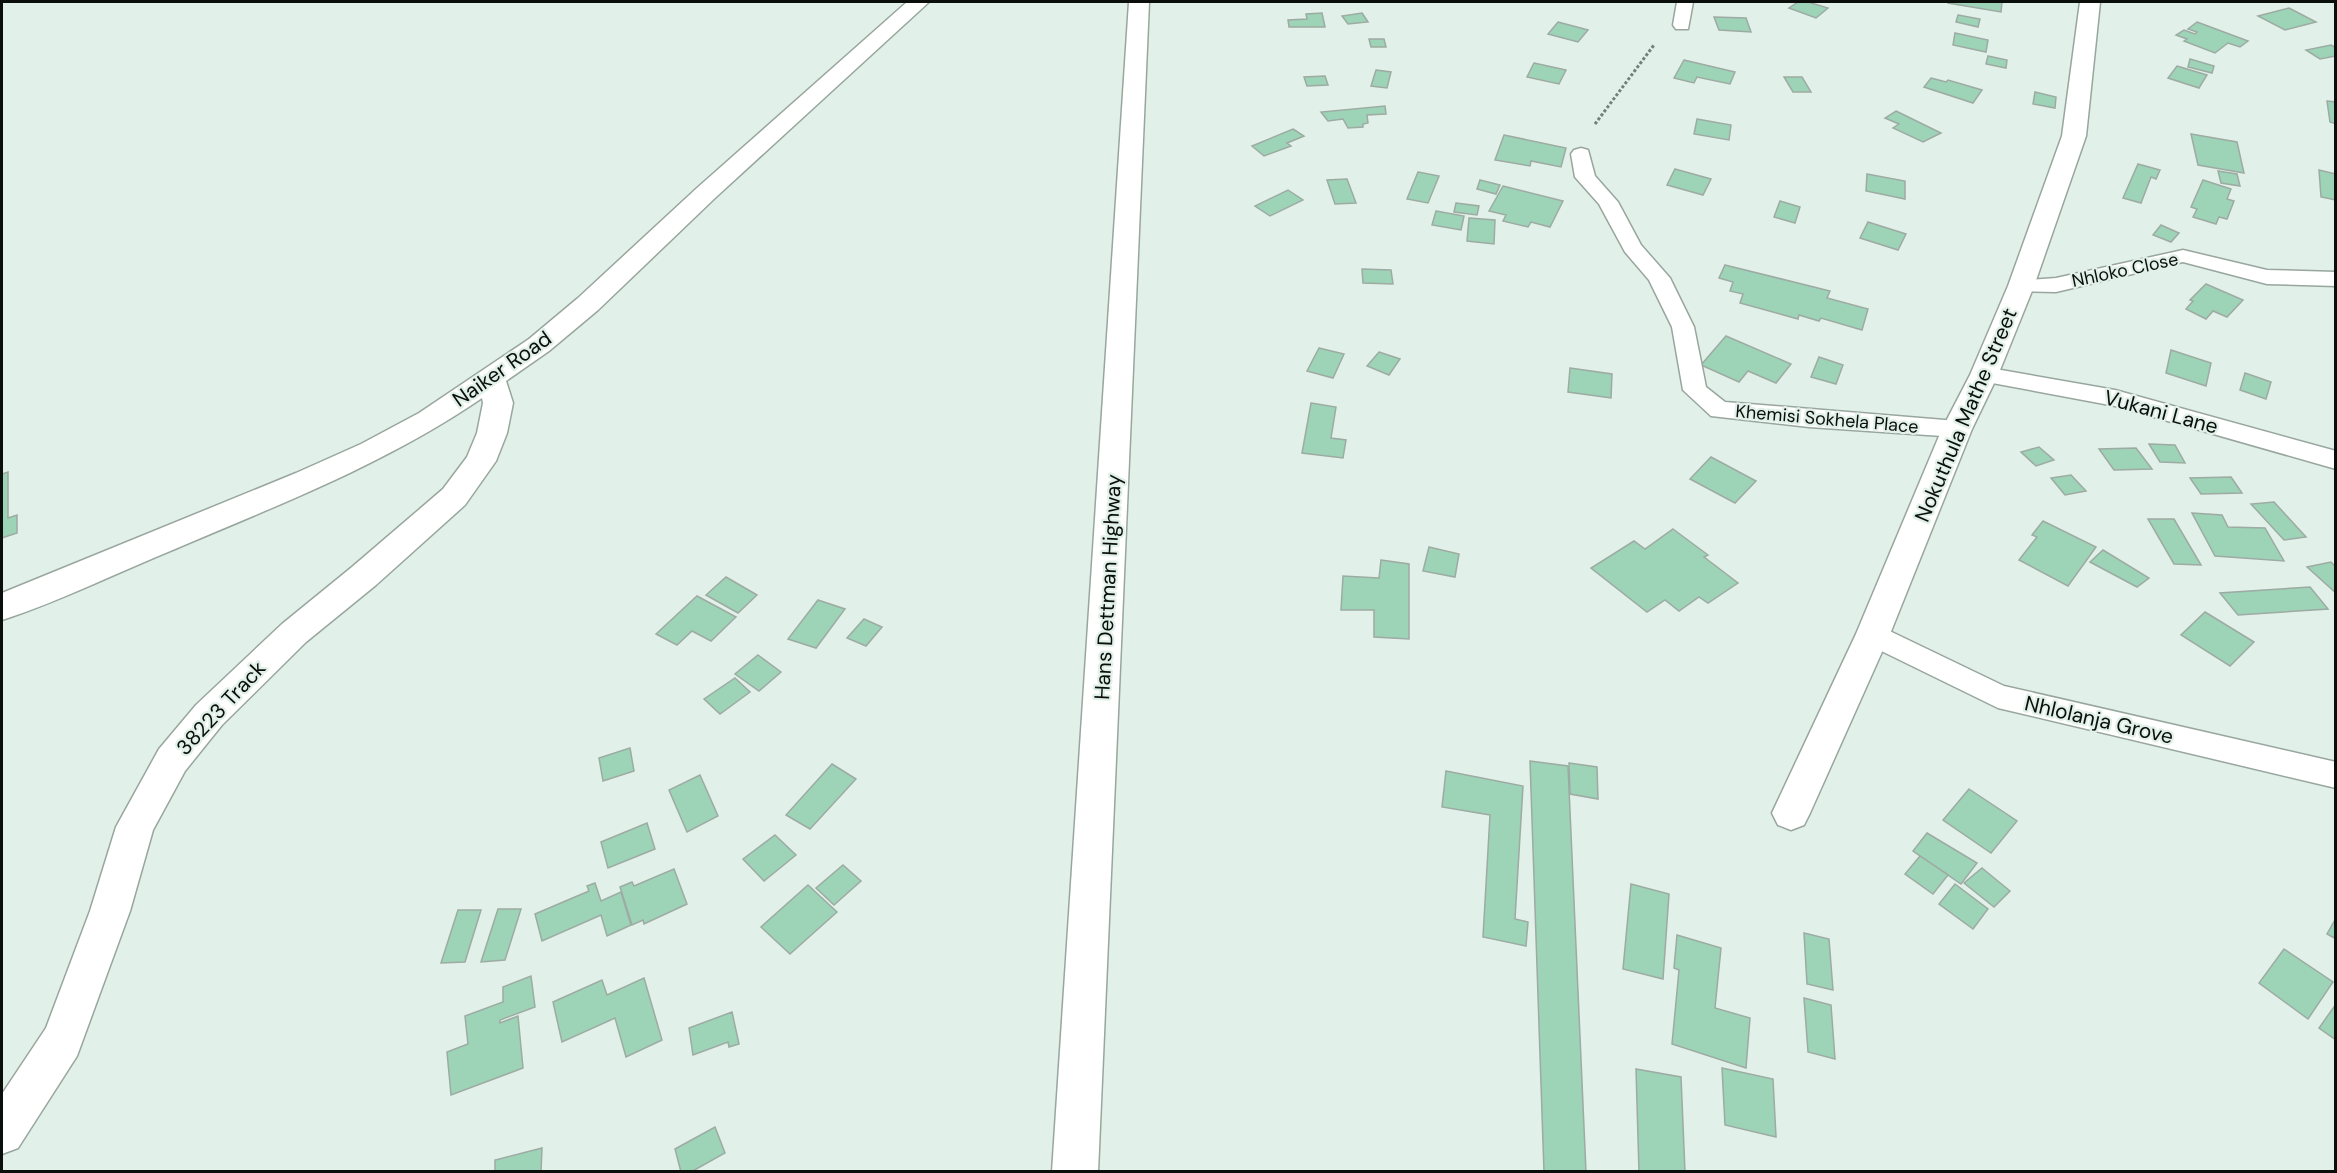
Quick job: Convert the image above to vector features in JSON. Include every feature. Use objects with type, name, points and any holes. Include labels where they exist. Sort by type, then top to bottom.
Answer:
[{"type":"street","name":"Naiker Road","points":[[2,607],[307,481],[372,451],[429,420],[538,345],[588,304],[706,193],[919,2]]},
{"type":"street","name":"Hans Dettman Highway","points":[[1075,1172],[1139,2]]},
{"type":"street","name":"Nokuthula Mathe Street","points":[[1791,813],[1873,634],[1957,429],[1984,375],[2021,286],[2074,136],[2090,2]]},
{"type":"street","name":"38223 Track","points":[[2,1132],[62,1041],[110,912],[135,827],[172,760],[209,715],[294,633],[364,576],[454,497],[481,461],[492,433],[498,403],[490,376]]},
{"type":"lane","points":[[1682,25],[1685,2]]},
{"type":"lane","name":"Khemisi Sokhela Place","points":[[1581,154],[1585,177],[1608,202],[1632,248],[1659,278],[1683,327],[1695,390],[1719,410],[1809,419],[1957,429]]},
{"type":"lane","name":"Nhloko Close","points":[[2021,286],[2055,285],[2183,256],[2267,277],[2336,279]]},
{"type":"lane","name":"Vukani Lane","points":[[1984,375],[2115,398],[2336,460]]},
{"type":"lane","name":"Nhlolanja Grove","points":[[1873,634],[1998,696],[2336,775]]},
{"type":"path","points":[[1581,154],[1590,131],[1663,33],[1682,25]]},
{"type":"building","points":[[1798,2],[1808,2],[1828,8],[1816,18],[1789,8]]},
{"type":"building","points":[[1948,2],[2002,2],[2001,12]]},
{"type":"building","points":[[2289,8],[2316,22],[2285,30],[2258,16]]},
{"type":"building","points":[[1322,13],[1325,27],[1289,27],[1288,20],[1307,19],[1306,14]]},
{"type":"building","points":[[1362,13],[1368,22],[1348,24],[1342,16]]},
{"type":"building","points":[[1958,15],[1980,19],[1978,27],[1956,22]]},
{"type":"building","points":[[1714,17],[1746,18],[1751,32],[1719,30]]},
{"type":"building","points":[[1558,22],[1588,30],[1578,42],[1548,34]]},
{"type":"building","points":[[2197,22],[2248,41],[2240,47],[2228,43],[2215,53],[2184,41],[2187,39],[2176,35],[2184,30],[2195,34],[2197,32],[2188,29]]},
{"type":"building","points":[[1955,33],[1988,40],[1986,52],[1953,45]]},
{"type":"building","points":[[1369,39],[1384,39],[1386,47],[1371,47]]},
{"type":"building","points":[[2331,45],[2336,48],[2336,56],[2320,59],[2306,50]]},
{"type":"building","points":[[1988,56],[2007,60],[2006,68],[1986,64]]},
{"type":"building","points":[[2190,59],[2214,66],[2212,73],[2188,67]]},
{"type":"building","points":[[1684,60],[1735,72],[1730,84],[1697,77],[1694,83],[1674,78]]},
{"type":"building","points":[[1534,63],[1566,70],[1559,84],[1527,77]]},
{"type":"building","points":[[2177,66],[2207,75],[2199,88],[2168,78]]},
{"type":"building","points":[[1376,70],[1391,72],[1387,88],[1371,86]]},
{"type":"building","points":[[1325,76],[1328,85],[1307,86],[1304,77]]},
{"type":"building","points":[[1784,77],[1802,77],[1811,92],[1793,92]]},
{"type":"building","points":[[1931,78],[1946,82],[1948,80],[1982,90],[1973,103],[1924,87]]},
{"type":"building","points":[[2035,92],[2056,97],[2055,108],[2033,104]]},
{"type":"building","points":[[2327,101],[2336,102],[2336,124],[2330,122]]},
{"type":"building","points":[[1385,106],[1386,114],[1367,115],[1368,123],[1363,124],[1363,127],[1348,128],[1343,119],[1328,121],[1321,112]]},
{"type":"building","points":[[1896,111],[1941,133],[1923,142],[1893,128],[1899,124],[1885,118]]},
{"type":"building","points":[[1697,119],[1731,125],[1729,140],[1694,134]]},
{"type":"building","points":[[1293,129],[1304,136],[1287,143],[1291,146],[1264,156],[1252,146]]},
{"type":"building","points":[[2191,134],[2237,142],[2244,173],[2198,165]]},
{"type":"building","points":[[1504,135],[1566,148],[1561,167],[1531,161],[1530,166],[1495,160]]},
{"type":"building","points":[[2138,164],[2160,170],[2156,179],[2151,177],[2141,203],[2123,198]]},
{"type":"building","points":[[1675,169],[1711,179],[1703,195],[1667,185]]},
{"type":"building","points":[[2319,170],[2336,174],[2336,200],[2321,197]]},
{"type":"building","points":[[2218,171],[2237,174],[2240,186],[2221,183]]},
{"type":"building","points":[[1418,172],[1439,176],[1428,203],[1407,199]]},
{"type":"building","points":[[1867,174],[1905,181],[1905,199],[1866,191]]},
{"type":"building","points":[[1347,179],[1356,203],[1335,204],[1327,180]]},
{"type":"building","points":[[1480,180],[1500,185],[1496,194],[1477,189]]},
{"type":"building","points":[[2203,180],[2231,189],[2227,199],[2234,201],[2227,219],[2219,217],[2216,224],[2193,217],[2197,209],[2191,207]]},
{"type":"building","points":[[1503,186],[1563,201],[1550,227],[1531,222],[1528,227],[1503,221],[1506,215],[1489,211]]},
{"type":"building","points":[[1288,190],[1303,200],[1270,216],[1255,206]]},
{"type":"building","points":[[1780,201],[1800,207],[1795,223],[1774,217]]},
{"type":"building","points":[[1456,203],[1479,206],[1477,215],[1454,212]]},
{"type":"building","points":[[1436,211],[1464,216],[1461,230],[1432,225]]},
{"type":"building","points":[[1469,218],[1495,220],[1494,244],[1467,241]]},
{"type":"building","points":[[1868,222],[1906,234],[1898,250],[1860,238]]},
{"type":"building","points":[[2161,225],[2179,233],[2171,242],[2153,235]]},
{"type":"building","points":[[1725,265],[1830,291],[1827,298],[1868,309],[1862,330],[1821,318],[1819,321],[1799,315],[1798,319],[1740,303],[1743,294],[1730,291],[1733,282],[1719,278]]},
{"type":"building","points":[[1362,269],[1391,270],[1393,284],[1363,283]]},
{"type":"building","points":[[2206,284],[2243,300],[2227,317],[2213,311],[2206,319],[2186,309],[2193,301],[2190,300]]},
{"type":"building","points":[[1726,336],[1791,364],[1776,383],[1748,371],[1739,382],[1701,365]]},
{"type":"building","points":[[1319,348],[1344,354],[1333,378],[1307,371]]},
{"type":"building","points":[[2171,350],[2211,363],[2206,386],[2166,373]]},
{"type":"building","points":[[1379,352],[1400,359],[1389,375],[1367,366]]},
{"type":"building","points":[[1819,357],[1843,365],[1836,384],[1811,377]]},
{"type":"building","points":[[1570,368],[1612,374],[1611,398],[1568,392]]},
{"type":"building","points":[[2245,373],[2271,382],[2266,399],[2240,390]]},
{"type":"building","points":[[1311,403],[1336,407],[1331,438],[1346,440],[1343,458],[1302,453]]},
{"type":"building","points":[[2149,444],[2175,445],[2185,463],[2160,462]]},
{"type":"building","points":[[2039,447],[2054,460],[2036,466],[2021,452]]},
{"type":"building","points":[[2136,448],[2152,469],[2114,470],[2099,449]]},
{"type":"building","points":[[1711,457],[1756,481],[1735,503],[1690,479]]},
{"type":"building","points":[[8,472],[8,518],[17,515],[17,533],[2,538],[2,474]]},
{"type":"building","points":[[2071,475],[2086,491],[2065,495],[2051,478]]},
{"type":"building","points":[[2231,477],[2242,493],[2201,494],[2190,478]]},
{"type":"building","points":[[2274,502],[2306,537],[2284,540],[2251,504]]},
{"type":"building","points":[[2192,513],[2222,515],[2228,527],[2265,528],[2284,561],[2215,556]]},
{"type":"building","points":[[2148,519],[2174,519],[2201,565],[2174,564]]},
{"type":"building","points":[[2043,521],[2096,547],[2068,586],[2019,560],[2037,537],[2032,535]]},
{"type":"building","points":[[1673,529],[1708,555],[1704,557],[1738,583],[1708,603],[1699,597],[1679,611],[1665,600],[1647,612],[1591,568],[1634,541],[1645,549]]},
{"type":"building","points":[[1429,547],[1459,554],[1455,577],[1423,571]]},
{"type":"building","points":[[2103,550],[2149,578],[2137,587],[2090,562]]},
{"type":"building","points":[[1381,560],[1409,564],[1409,639],[1374,637],[1374,610],[1341,610],[1343,576],[1379,578]]},
{"type":"building","points":[[2331,562],[2336,567],[2336,593],[2307,567]]},
{"type":"building","points":[[726,577],[757,595],[738,613],[706,595]]},
{"type":"building","points":[[2310,587],[2328,609],[2238,615],[2220,593]]},
{"type":"building","points":[[697,596],[736,617],[711,641],[692,631],[677,645],[656,634]]},
{"type":"building","points":[[818,600],[845,609],[816,648],[788,639]]},
{"type":"building","points":[[2205,612],[2254,642],[2230,666],[2181,635]]},
{"type":"building","points":[[864,619],[882,627],[866,646],[847,638]]},
{"type":"building","points":[[758,655],[781,672],[759,691],[735,674]]},
{"type":"building","points":[[735,678],[750,692],[720,714],[704,699]]},
{"type":"building","points":[[630,748],[634,771],[603,781],[599,758]]},
{"type":"building","points":[[1530,761],[1568,766],[1586,1172],[1544,1172]]},
{"type":"building","points":[[1569,763],[1597,767],[1598,799],[1570,794]]},
{"type":"building","points":[[832,764],[856,779],[810,829],[786,815]]},
{"type":"building","points":[[1446,771],[1523,786],[1515,919],[1528,922],[1526,946],[1483,937],[1490,815],[1442,807]]},
{"type":"building","points":[[700,775],[718,816],[687,832],[669,790]]},
{"type":"building","points":[[1969,789],[2017,821],[1991,853],[1943,820]]},
{"type":"building","points":[[647,823],[655,849],[608,868],[601,842]]},
{"type":"building","points":[[1927,833],[1977,863],[1961,884],[1913,851]]},
{"type":"building","points":[[775,835],[796,855],[764,881],[743,859]]},
{"type":"building","points":[[1920,856],[1948,875],[1933,894],[1905,874]]},
{"type":"building","points":[[843,865],[861,881],[834,905],[816,888]]},
{"type":"building","points":[[1982,868],[2010,891],[1994,907],[1964,883]]},
{"type":"building","points":[[674,869],[687,904],[644,924],[643,920],[632,925],[620,887],[632,882],[634,886]]},
{"type":"building","points":[[595,883],[601,901],[621,892],[631,925],[607,936],[601,915],[542,941],[535,914],[589,891],[587,886]]},
{"type":"building","points":[[1631,884],[1669,894],[1663,979],[1623,969]]},
{"type":"building","points":[[1955,884],[1988,909],[1973,929],[1939,904]]},
{"type":"building","points":[[808,885],[837,912],[790,954],[761,927]]},
{"type":"building","points":[[498,909],[521,909],[505,960],[481,962]]},
{"type":"building","points":[[458,910],[481,910],[465,962],[441,963]]},
{"type":"building","points":[[2336,918],[2336,939],[2327,934]]},
{"type":"building","points":[[1804,933],[1829,939],[1833,990],[1807,984]]},
{"type":"building","points":[[1677,935],[1721,948],[1715,1008],[1750,1018],[1746,1068],[1672,1044],[1679,970],[1674,968]]},
{"type":"building","points":[[2284,949],[2333,982],[2308,1019],[2259,983]]},
{"type":"building","points":[[531,976],[535,1007],[500,1020],[500,1023],[518,1016],[523,1068],[451,1095],[447,1052],[468,1044],[465,1016],[503,1002],[503,987]]},
{"type":"building","points":[[644,978],[662,1040],[626,1057],[615,1018],[562,1042],[553,1002],[602,980],[607,995]]},
{"type":"building","points":[[1804,998],[1831,1005],[1835,1059],[1808,1052]]},
{"type":"building","points":[[2336,1004],[2336,1040],[2319,1028]]},
{"type":"building","points":[[732,1012],[739,1044],[729,1047],[728,1042],[693,1055],[689,1028]]},
{"type":"building","points":[[1722,1068],[1773,1079],[1776,1137],[1725,1125]]},
{"type":"building","points":[[1636,1069],[1681,1077],[1685,1172],[1639,1172]]},
{"type":"building","points":[[715,1127],[725,1153],[691,1172],[681,1172],[675,1149]]},
{"type":"building","points":[[542,1148],[541,1172],[495,1172],[495,1160]]}]
